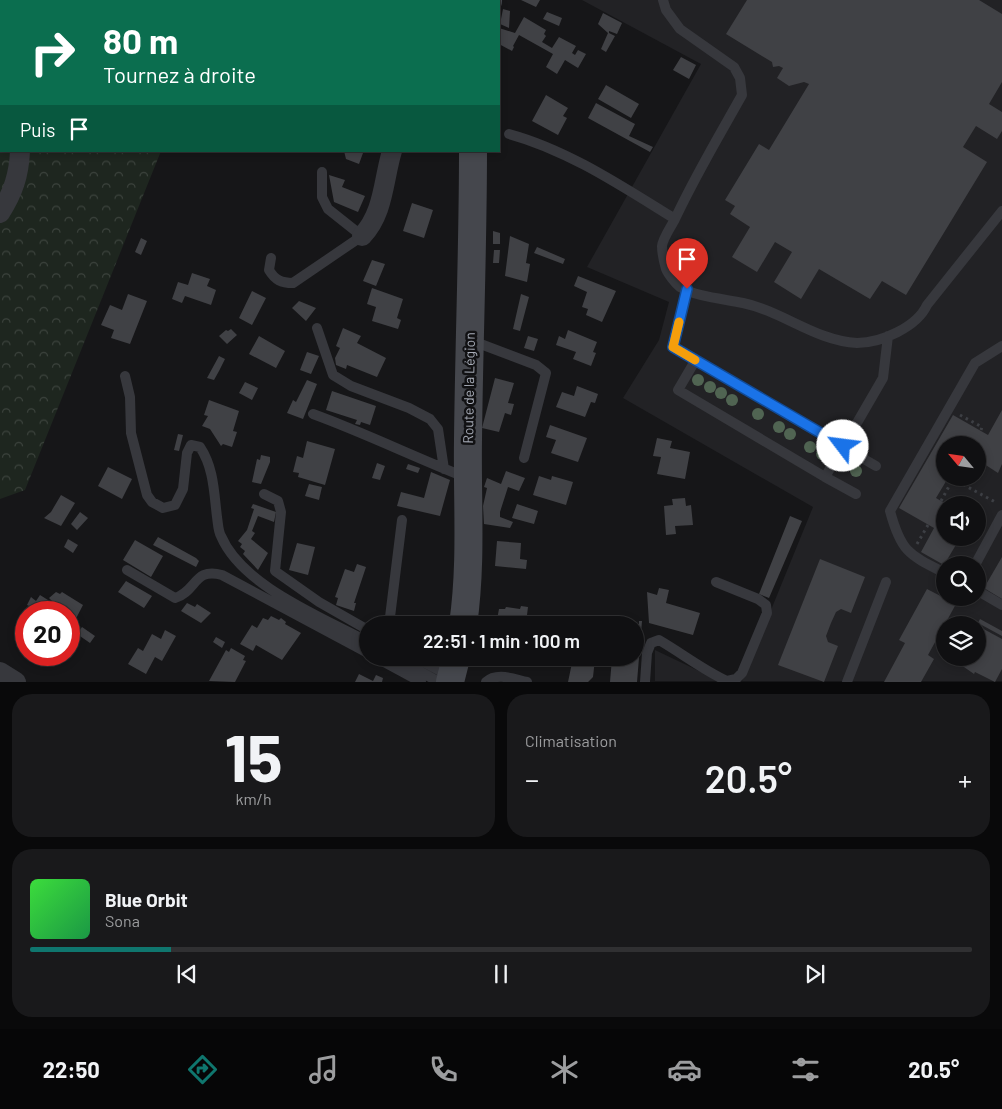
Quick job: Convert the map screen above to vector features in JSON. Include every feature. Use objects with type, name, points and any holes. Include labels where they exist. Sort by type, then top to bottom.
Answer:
[{"type":"main road","name":"Route de la Légion","points":[[464,616],[469,559],[456,474],[470,340],[473,152]]},
{"type":"street","points":[[0,213],[11,197],[20,169],[20,152]]},
{"type":"street","points":[[362,236],[372,226],[379,211],[392,152]]},
{"type":"street","points":[[0,672],[16,682]]},
{"type":"lane","points":[[663,0],[666,10],[680,29],[734,66],[740,78],[742,95],[688,191],[662,245],[663,259],[667,272],[680,287],[716,299],[744,303],[775,313],[824,335],[848,341],[858,343],[888,336],[905,329],[922,316],[928,305],[1002,211]]},
{"type":"lane","points":[[509,134],[538,142],[631,192],[674,219]]},
{"type":"lane","points":[[271,258],[269,270],[274,278],[283,283],[292,283],[362,236],[328,209],[322,197],[322,172]]},
{"type":"lane","points":[[687,289],[673,347],[876,466]]},
{"type":"lane","points":[[316,328],[333,375],[351,386],[409,408],[430,419],[438,429],[456,474]]},
{"type":"lane","points":[[825,477],[883,378],[888,336]]},
{"type":"lane","points":[[470,340],[536,365],[546,373],[524,458]]},
{"type":"lane","points":[[936,569],[911,556],[897,537],[890,511],[975,363],[1002,346]]},
{"type":"lane","points":[[695,360],[678,390],[856,494]]},
{"type":"lane","points":[[125,376],[130,398],[130,433],[147,495],[152,502],[163,508],[175,505],[183,489],[187,453],[191,445],[200,447],[207,457],[213,478],[220,535],[238,563],[262,584],[359,637]]},
{"type":"lane","points":[[314,414],[370,435],[456,474]]},
{"type":"lane","points":[[264,494],[278,501],[281,512],[275,572],[319,602],[359,625]]},
{"type":"lane","points":[[980,556],[1002,515]]},
{"type":"lane","points":[[390,616],[402,520]]},
{"type":"lane","points":[[127,570],[175,598],[181,596],[203,574],[211,571],[359,647]]},
{"type":"lane","points":[[644,682],[647,653],[651,643],[659,640],[687,656],[700,668],[727,681],[736,679],[742,673],[767,613],[766,605],[758,599],[716,582]]},
{"type":"lane","points":[[847,682],[886,582]]},
{"type":"lane","points":[[986,596],[1002,605]]},
{"type":"lane","points":[[392,666],[422,682]]},
{"type":"lane","points":[[422,666],[449,674]]},
{"type":"lane","points":[[432,666],[449,674]]},
{"type":"lane","points":[[486,682],[491,677],[498,676],[527,682]]},
{"type":"path","points":[[949,409],[982,427],[980,430]]},
{"type":"path","points":[[967,486],[1002,506]]},
{"type":"path","points":[[911,556],[928,525]]},
{"type":"shaded area","points":[[582,0],[1002,0],[1002,681],[742,681],[813,507],[623,398],[659,340],[669,302],[587,267],[701,64]]},
{"type":"shaded area","points":[[655,650],[720,681],[655,681]]},
{"type":"green space","points":[[0,152],[161,152],[25,490],[0,499]]},
{"type":"building","points":[[521,0],[540,0],[536,7]]},
{"type":"building","points":[[747,0],[979,0],[1002,14],[1002,82],[989,104],[1002,112],[1002,131],[997,139],[976,126],[963,147],[987,162],[906,295],[882,281],[870,299],[819,269],[801,299],[774,282],[792,252],[775,242],[757,272],[732,257],[750,227],[730,214],[735,206],[725,200],[759,144],[769,150],[809,84],[804,82],[789,86],[777,78],[783,68],[779,66],[773,67],[772,62],[726,34]]},
{"type":"building","points":[[503,9],[510,11],[509,28],[500,24]]},
{"type":"building","points":[[547,12],[562,18],[559,26],[543,19]]},
{"type":"building","points":[[603,13],[622,23],[617,34],[609,31],[609,33],[615,36],[606,52],[601,49],[608,33],[598,24]]},
{"type":"building","points":[[524,17],[546,30],[544,34],[546,36],[542,42],[552,48],[559,37],[576,46],[572,53],[575,55],[578,50],[586,54],[578,68],[565,60],[557,74],[546,67],[553,54],[519,35],[512,51],[500,45],[500,28],[515,33]]},
{"type":"building","points":[[681,57],[696,65],[689,79],[673,70]]},
{"type":"building","points":[[606,85],[639,104],[631,118],[598,99]]},
{"type":"building","points":[[546,95],[568,108],[563,116],[567,118],[558,135],[532,121]]},
{"type":"building","points":[[596,103],[635,124],[629,136],[653,147],[650,152],[588,118]]},
{"type":"building","points":[[344,152],[363,153],[359,164],[346,159]]},
{"type":"building","points":[[329,175],[345,180],[342,187],[365,196],[358,212],[334,202]]},
{"type":"building","points":[[412,203],[433,210],[424,238],[403,231]]},
{"type":"building","points":[[493,231],[500,233],[500,244],[493,244]]},
{"type":"building","points":[[510,236],[529,244],[526,263],[530,264],[527,282],[505,276]]},
{"type":"building","points":[[141,238],[147,241],[141,255],[135,252]]},
{"type":"building","points":[[537,247],[565,259],[563,264],[534,253]]},
{"type":"building","points":[[494,250],[500,250],[499,263],[493,263]]},
{"type":"building","points":[[372,260],[385,264],[376,286],[363,281]]},
{"type":"building","points":[[192,273],[210,279],[207,286],[216,290],[211,305],[185,296],[182,303],[172,299],[178,282],[188,285]]},
{"type":"building","points":[[578,276],[616,291],[602,322],[586,315],[588,309],[582,307],[587,292],[574,286]]},
{"type":"building","points":[[372,288],[403,299],[397,318],[401,320],[398,329],[372,321],[376,307],[367,304]]},
{"type":"building","points":[[252,291],[266,298],[252,325],[239,318]]},
{"type":"building","points":[[128,294],[147,301],[130,344],[111,338],[114,330],[101,325],[110,305],[122,310]]},
{"type":"building","points":[[521,294],[529,297],[520,331],[513,329]]},
{"type":"building","points":[[299,301],[316,308],[306,321],[292,308]]},
{"type":"building","points":[[343,328],[361,336],[357,343],[386,358],[377,377],[347,365],[346,369],[336,365],[335,358],[340,348],[336,346]]},
{"type":"building","points":[[231,329],[237,335],[227,344],[219,336],[226,330]]},
{"type":"building","points":[[568,330],[597,342],[593,352],[596,353],[591,366],[573,359],[576,352],[556,345],[559,336],[565,339]]},
{"type":"building","points":[[259,336],[285,351],[276,368],[249,354]]},
{"type":"building","points":[[528,336],[538,339],[534,351],[524,348]]},
{"type":"building","points":[[307,352],[319,356],[311,374],[300,370]]},
{"type":"building","points":[[219,356],[225,359],[219,371],[214,380],[207,378]]},
{"type":"building","points":[[495,378],[514,383],[508,403],[514,404],[511,415],[505,413],[499,432],[482,428]]},
{"type":"building","points":[[307,380],[317,384],[303,419],[287,413],[293,400],[296,402]]},
{"type":"building","points":[[245,382],[258,388],[252,400],[239,393]]},
{"type":"building","points":[[577,386],[598,394],[595,403],[591,402],[585,417],[556,407],[562,392],[574,396]]},
{"type":"building","points":[[332,391],[376,406],[370,425],[361,422],[360,425],[355,424],[357,420],[326,410]]},
{"type":"building","points":[[209,400],[239,411],[233,431],[237,432],[232,447],[223,444],[221,446],[210,429],[202,426],[208,416],[204,415]]},
{"type":"building","points":[[1002,410],[1002,464],[998,473],[986,465],[986,436],[941,436],[953,415],[988,435]]},
{"type":"building","points":[[550,425],[587,438],[578,462],[551,453],[556,440],[546,437]]},
{"type":"building","points":[[178,434],[183,435],[179,451],[174,450]]},
{"type":"building","points":[[657,438],[672,441],[670,448],[690,452],[685,479],[657,474],[661,457],[653,456]]},
{"type":"building","points":[[307,441],[335,449],[325,485],[298,477],[299,473],[293,472],[297,456],[303,458]]},
{"type":"building","points":[[936,444],[936,486],[943,486],[936,496],[936,546],[955,546],[949,556],[936,556],[936,560],[921,552],[934,528],[899,508]]},
{"type":"building","points":[[261,455],[270,457],[270,462],[261,484],[252,482],[257,459],[260,460]]},
{"type":"building","points":[[377,463],[385,466],[380,480],[372,478]]},
{"type":"building","points":[[408,464],[420,468],[418,473],[406,469]]},
{"type":"building","points":[[108,467],[132,479],[122,499],[98,486]]},
{"type":"building","points":[[506,471],[525,478],[519,491],[508,487],[500,512],[500,517],[513,522],[510,528],[484,524],[483,506],[487,488],[484,487],[487,478],[501,484]]},
{"type":"building","points":[[431,472],[450,480],[440,516],[397,506],[401,492],[424,498]]},
{"type":"building","points":[[539,476],[551,480],[552,476],[573,482],[566,505],[533,495]]},
{"type":"building","points":[[309,484],[322,487],[319,500],[305,496]]},
{"type":"building","points":[[61,495],[75,503],[61,526],[44,518],[51,512]]},
{"type":"building","points":[[685,498],[686,506],[691,505],[693,525],[675,526],[676,534],[666,535],[664,506],[673,505],[672,499]]},
{"type":"building","points":[[253,504],[276,512],[274,522],[258,516],[252,531],[255,533],[251,539],[268,553],[258,570],[243,554],[245,551],[240,547],[242,544],[238,541],[247,530],[254,509],[251,508]]},
{"type":"building","points":[[517,504],[538,511],[534,524],[512,518]]},
{"type":"building","points":[[80,512],[88,518],[77,530],[71,524]]},
{"type":"building","points":[[790,516],[802,521],[769,598],[759,594]]},
{"type":"building","points":[[158,537],[196,558],[199,561],[196,567],[153,545]]},
{"type":"building","points":[[68,539],[78,545],[73,553],[64,547]]},
{"type":"building","points":[[135,540],[163,556],[151,577],[123,560]]},
{"type":"building","points":[[497,541],[521,543],[520,559],[527,560],[526,569],[495,566]]},
{"type":"building","points":[[297,543],[315,547],[308,575],[289,570]]},
{"type":"building","points":[[1002,557],[1002,599],[986,589],[986,585]]},
{"type":"building","points":[[820,559],[865,577],[851,613],[841,609],[836,612],[831,623],[826,636],[828,642],[838,646],[824,682],[778,665]]},
{"type":"building","points":[[357,564],[366,567],[354,603],[356,603],[354,611],[336,605],[338,598],[335,597],[345,569],[354,572]]},
{"type":"building","points":[[126,581],[152,596],[144,608],[118,592]]},
{"type":"building","points":[[659,588],[669,590],[666,603],[700,613],[693,635],[649,623],[647,592],[657,595]]},
{"type":"building","points":[[927,589],[936,594],[936,606],[955,606],[949,616],[936,616],[936,640],[928,655],[934,659],[921,682],[884,682],[905,643],[899,640]]},
{"type":"building","points":[[56,592],[60,594],[62,592],[77,601],[52,601],[49,598]]},
{"type":"building","points":[[40,595],[48,600],[47,601],[36,601]]},
{"type":"building","points":[[187,603],[195,607],[197,604],[211,613],[201,623],[181,611]]},
{"type":"building","points":[[521,606],[528,607],[527,616],[498,616],[499,609],[505,609],[506,607],[520,609]]},
{"type":"building","points":[[271,616],[279,620],[281,618],[286,622],[285,624],[301,633],[282,660],[256,645],[253,651],[240,644],[252,625],[257,628],[263,618],[268,620]]},
{"type":"building","points":[[986,622],[1002,631],[1002,636],[986,627]]},
{"type":"building","points":[[82,627],[95,636],[90,643],[80,636]]},
{"type":"building","points":[[165,630],[176,636],[162,661],[155,657],[146,674],[128,664],[138,648],[143,651],[152,634],[161,639]]},
{"type":"building","points":[[986,630],[1002,639],[1002,669],[995,682],[975,672],[974,674],[963,666],[986,666]]},
{"type":"building","points":[[216,637],[225,642],[222,648],[213,642]]},
{"type":"building","points":[[231,648],[245,656],[243,660],[246,661],[235,682],[209,681],[226,650],[229,652]]},
{"type":"building","points":[[571,666],[594,666],[593,677],[588,682],[568,682]]},
{"type":"building","points":[[611,666],[638,666],[637,682],[610,682]]},
{"type":"building","points":[[359,674],[373,681],[376,675],[383,678],[382,682],[355,682]]},
{"type":"slow traffic","points":[[679,322],[673,347],[695,360]]},
{"type":"route","points":[[687,289],[673,347],[843,446]]}]
